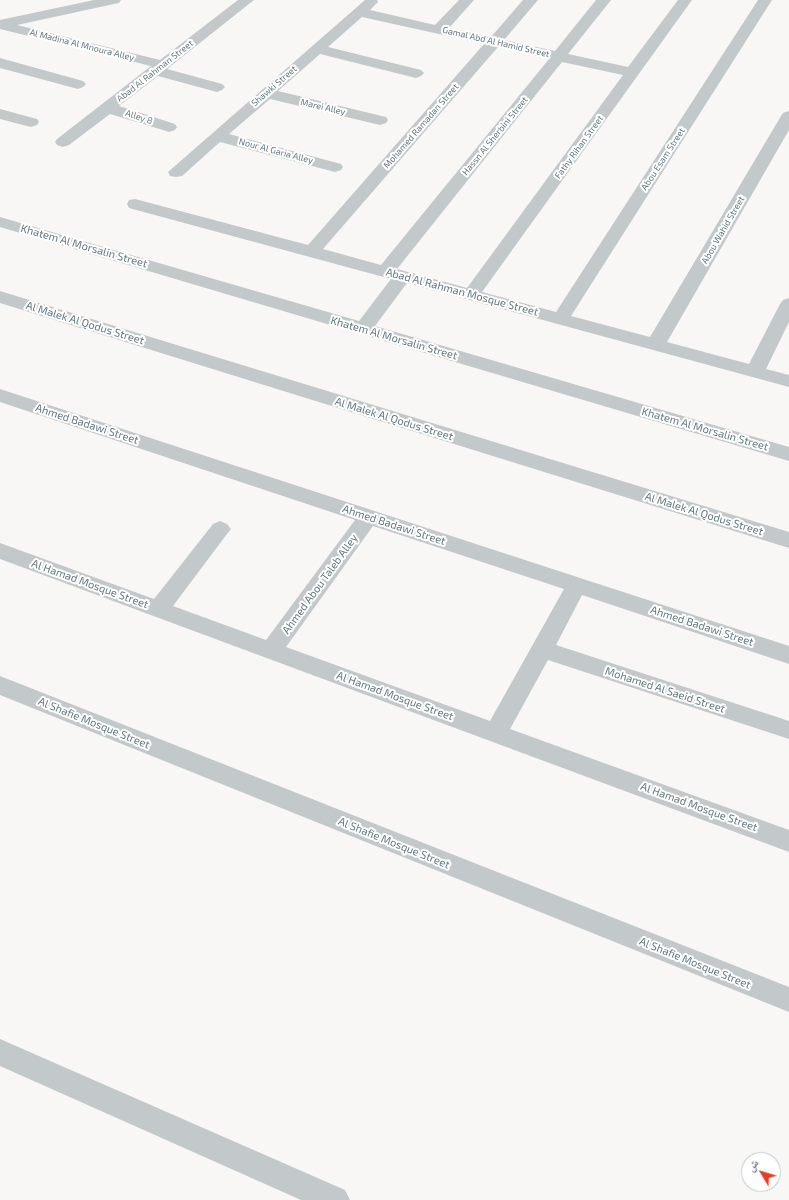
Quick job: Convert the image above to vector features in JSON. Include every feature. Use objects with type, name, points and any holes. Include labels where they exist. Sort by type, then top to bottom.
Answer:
[{"type":"street","points":[[0,25],[114,0]]},
{"type":"street","name":"Abad Al Rahman Street","points":[[63,142],[247,0]]},
{"type":"street","name":"Shawki Street","points":[[176,172],[372,0]]},
{"type":"street","points":[[439,29],[467,0]]},
{"type":"street","name":"Mohamed Ramadan Street","points":[[312,251],[531,0]]},
{"type":"street","name":"Hassn Al Sherbini Street","points":[[386,271],[604,0]]},
{"type":"street","name":"Fathy Rihan Street","points":[[472,294],[685,0]]},
{"type":"street","name":"Abou Esam Street","points":[[561,318],[765,0]]},
{"type":"street","points":[[42,2],[73,8]]},
{"type":"street","name":"Gamal Abd Al Hamid Street","points":[[359,12],[632,73]]},
{"type":"street","name":"Al Madina Al Mnoura Alley","points":[[0,25],[160,68],[217,87]]},
{"type":"street","points":[[316,49],[416,73]]},
{"type":"street","points":[[0,63],[78,84]]},
{"type":"street","name":"Marei Alley","points":[[266,93],[380,120]]},
{"type":"street","name":"Alley 8","points":[[108,108],[169,127]]},
{"type":"street","points":[[0,114],[31,122]]},
{"type":"street","name":"Abou Wahid Street","points":[[656,344],[789,116]]},
{"type":"street","name":"Nour Al Garia Alley","points":[[217,136],[335,167]]},
{"type":"street","name":"Abad Al Rahman Mosque Street","points":[[135,204],[561,318],[789,381]]},
{"type":"street","name":"Khatem Al Morsalin Street","points":[[0,222],[789,454]]},
{"type":"street","points":[[363,328],[403,276]]},
{"type":"street","name":"Al Malek Al Qodus Street","points":[[0,297],[789,540]]},
{"type":"street","points":[[755,372],[789,304]]},
{"type":"street","name":"Ahmed Badawi Street","points":[[0,396],[789,655]]},
{"type":"street","name":"Ahmed Abou Taleb Alley","points":[[271,650],[368,517]]},
{"type":"street","points":[[159,609],[220,528]]},
{"type":"street","name":"Al Hamad Mosque Street","points":[[0,551],[789,840]]},
{"type":"street","points":[[496,733],[577,585]]},
{"type":"street","name":"Mohamed Al Saeid Street","points":[[542,649],[789,730]]},
{"type":"street","name":"Al Shafie Mosque Street","points":[[0,685],[789,1000]]},
{"type":"street","points":[[0,1052],[335,1200]]}]
